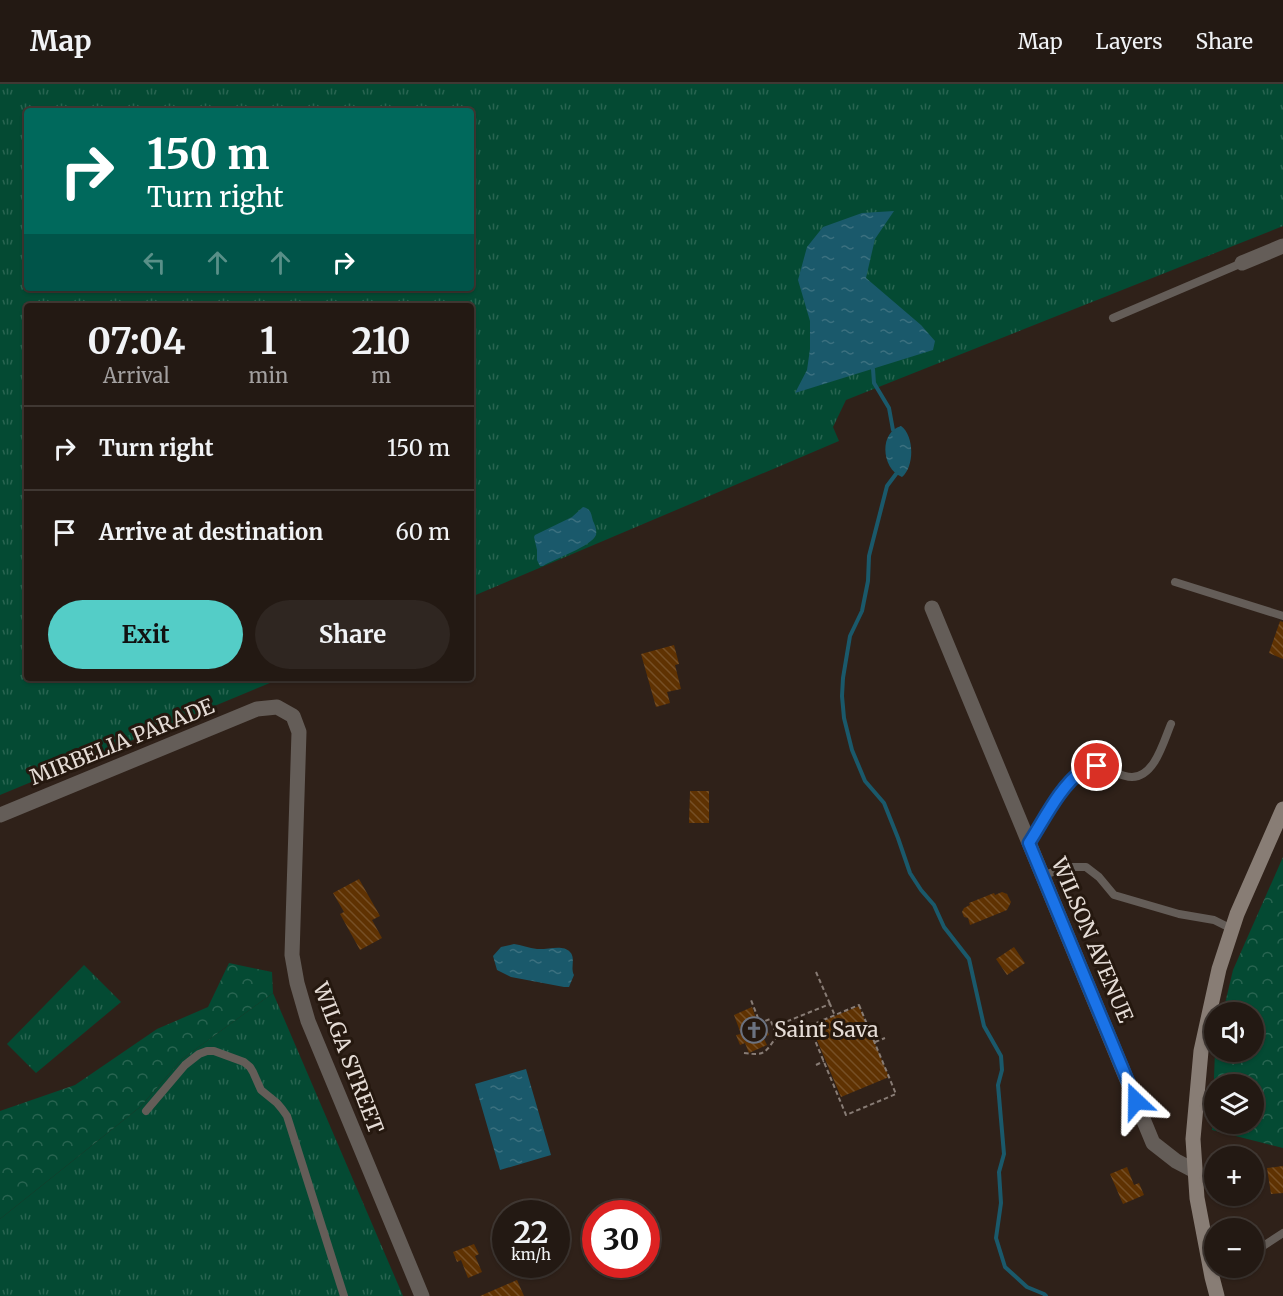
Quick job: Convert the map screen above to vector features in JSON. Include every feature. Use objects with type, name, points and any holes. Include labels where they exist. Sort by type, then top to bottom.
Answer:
[{"type":"main road","points":[[1204,1229],[1197,1198],[1193,1139],[1201,1051],[1219,969],[1237,914],[1283,809]]},
{"type":"main road","points":[[1214,1278],[1217,1296]]},
{"type":"street","points":[[1242,263],[1283,246]]},
{"type":"street","name":"WILSON AVENUE","points":[[932,608],[1153,1143],[1176,1161],[1195,1171]]},
{"type":"street","name":"MIRBELIA PARADE","points":[[0,815],[258,709],[277,707],[293,716]]},
{"type":"street","name":"WILGA STREET","points":[[293,716],[299,732],[292,955],[297,983],[308,1022],[422,1296]]},
{"type":"lane","points":[[1113,318],[1242,263]]},
{"type":"lane","points":[[1175,582],[1283,616]]},
{"type":"lane","points":[[1029,843],[1061,793],[1085,769],[1097,766],[1133,777],[1145,772],[1154,763],[1170,724]]},
{"type":"lane","points":[[1041,873],[1047,874],[1068,867],[1086,867],[1099,877],[1114,895],[1179,914],[1214,920],[1232,929]]},
{"type":"lane","points":[[146,1111],[185,1065],[207,1051],[244,1062],[250,1067],[261,1090],[277,1102],[287,1116],[344,1296]]},
{"type":"lane","points":[[1264,1245],[1283,1233]]},
{"type":"path","points":[[816,972],[835,1016]]},
{"type":"path","points":[[744,1053],[758,1055],[764,1053],[777,1036],[770,1019],[760,1023],[751,1000]]},
{"type":"path","points":[[773,1027],[830,1004]]},
{"type":"path","points":[[860,1005],[875,1042],[896,1094],[846,1115],[810,1026],[860,1005]]},
{"type":"path","points":[[875,1042],[885,1038]]},
{"type":"path","points":[[816,1065],[824,1061]]},
{"type":"green space","points":[[0,84],[1283,84],[1283,226],[846,400],[833,427],[839,441],[474,596],[474,303],[24,303],[24,681],[275,681],[0,795]]},
{"type":"green space","points":[[1283,857],[1283,1148],[1228,1134],[1264,1134],[1264,1074],[1214,1074],[1215,1062],[1264,1062],[1264,1002],[1225,1002],[1233,970]]},
{"type":"green space","points":[[229,963],[272,972],[273,993],[182,1059],[140,1107],[0,1219],[0,1111],[75,1085],[157,1029],[208,1007]]},
{"type":"green space","points":[[84,965],[121,1002],[36,1073],[7,1044]]},
{"type":"green space","points":[[273,993],[403,1296],[0,1296],[0,1219],[140,1107],[182,1059]]},
{"type":"water","points":[[894,211],[875,239],[866,278],[921,325],[935,341],[933,350],[795,393],[807,370],[810,349],[810,321],[798,280],[807,247],[823,227],[862,213]]},
{"type":"water","points":[[901,426],[908,436],[911,451],[909,466],[902,477],[890,466],[885,451],[889,435]]},
{"type":"water","points":[[583,507],[590,512],[596,535],[588,544],[540,566],[537,560],[535,535],[572,517]]},
{"type":"water","points":[[514,944],[537,949],[563,948],[570,952],[573,957],[574,975],[569,987],[511,977],[497,970],[493,956],[501,947]]},
{"type":"water","points":[[526,1069],[551,1155],[500,1170],[475,1084]]},
{"type":"building","points":[[1280,621],[1283,622],[1283,659],[1269,653]]},
{"type":"building","points":[[674,645],[679,664],[675,665],[681,689],[667,692],[670,703],[656,707],[641,654]]},
{"type":"building","points":[[690,791],[709,791],[709,823],[689,823]]},
{"type":"building","points":[[359,879],[380,916],[372,920],[382,938],[360,950],[340,914],[344,912],[333,893]]},
{"type":"building","points":[[1002,892],[1007,894],[1011,902],[1007,910],[970,925],[968,918],[964,917],[962,912],[964,908],[970,905],[969,903]]},
{"type":"building","points":[[1014,947],[1025,963],[1007,975],[996,959]]},
{"type":"building","points":[[859,1006],[889,1077],[841,1097],[811,1026]]},
{"type":"building","name":"Saint Sava","points":[[752,1007],[759,1027],[765,1025],[769,1035],[763,1037],[767,1045],[749,1053],[745,1043],[740,1045],[736,1035],[741,1034],[734,1015]]},
{"type":"building","points":[[1283,1166],[1283,1193],[1271,1194],[1267,1168]]},
{"type":"building","points":[[1127,1167],[1134,1185],[1139,1183],[1144,1195],[1123,1204],[1110,1174]]},
{"type":"building","points":[[474,1244],[479,1254],[475,1256],[482,1272],[468,1278],[461,1260],[457,1262],[453,1252]]},
{"type":"building","points":[[517,1280],[524,1296],[480,1296]]},
{"type":"waterway","points":[[873,369],[874,383],[889,408],[893,430]]},
{"type":"waterway","points":[[896,474],[887,486],[869,556],[868,581],[862,611],[850,636],[843,678],[844,718],[852,750],[865,781],[884,803],[910,873],[934,905],[944,927],[969,959],[984,1026],[1001,1056],[1002,1070],[998,1085],[1004,1154],[999,1172],[1001,1203],[996,1238],[1005,1267],[1027,1287],[1046,1296]]},
{"type":"place","name":"Saint Sava","points":[[754,1030]]},
{"type":"route","points":[[1097,766],[1085,769],[1072,780],[1029,843],[1136,1101]]}]
